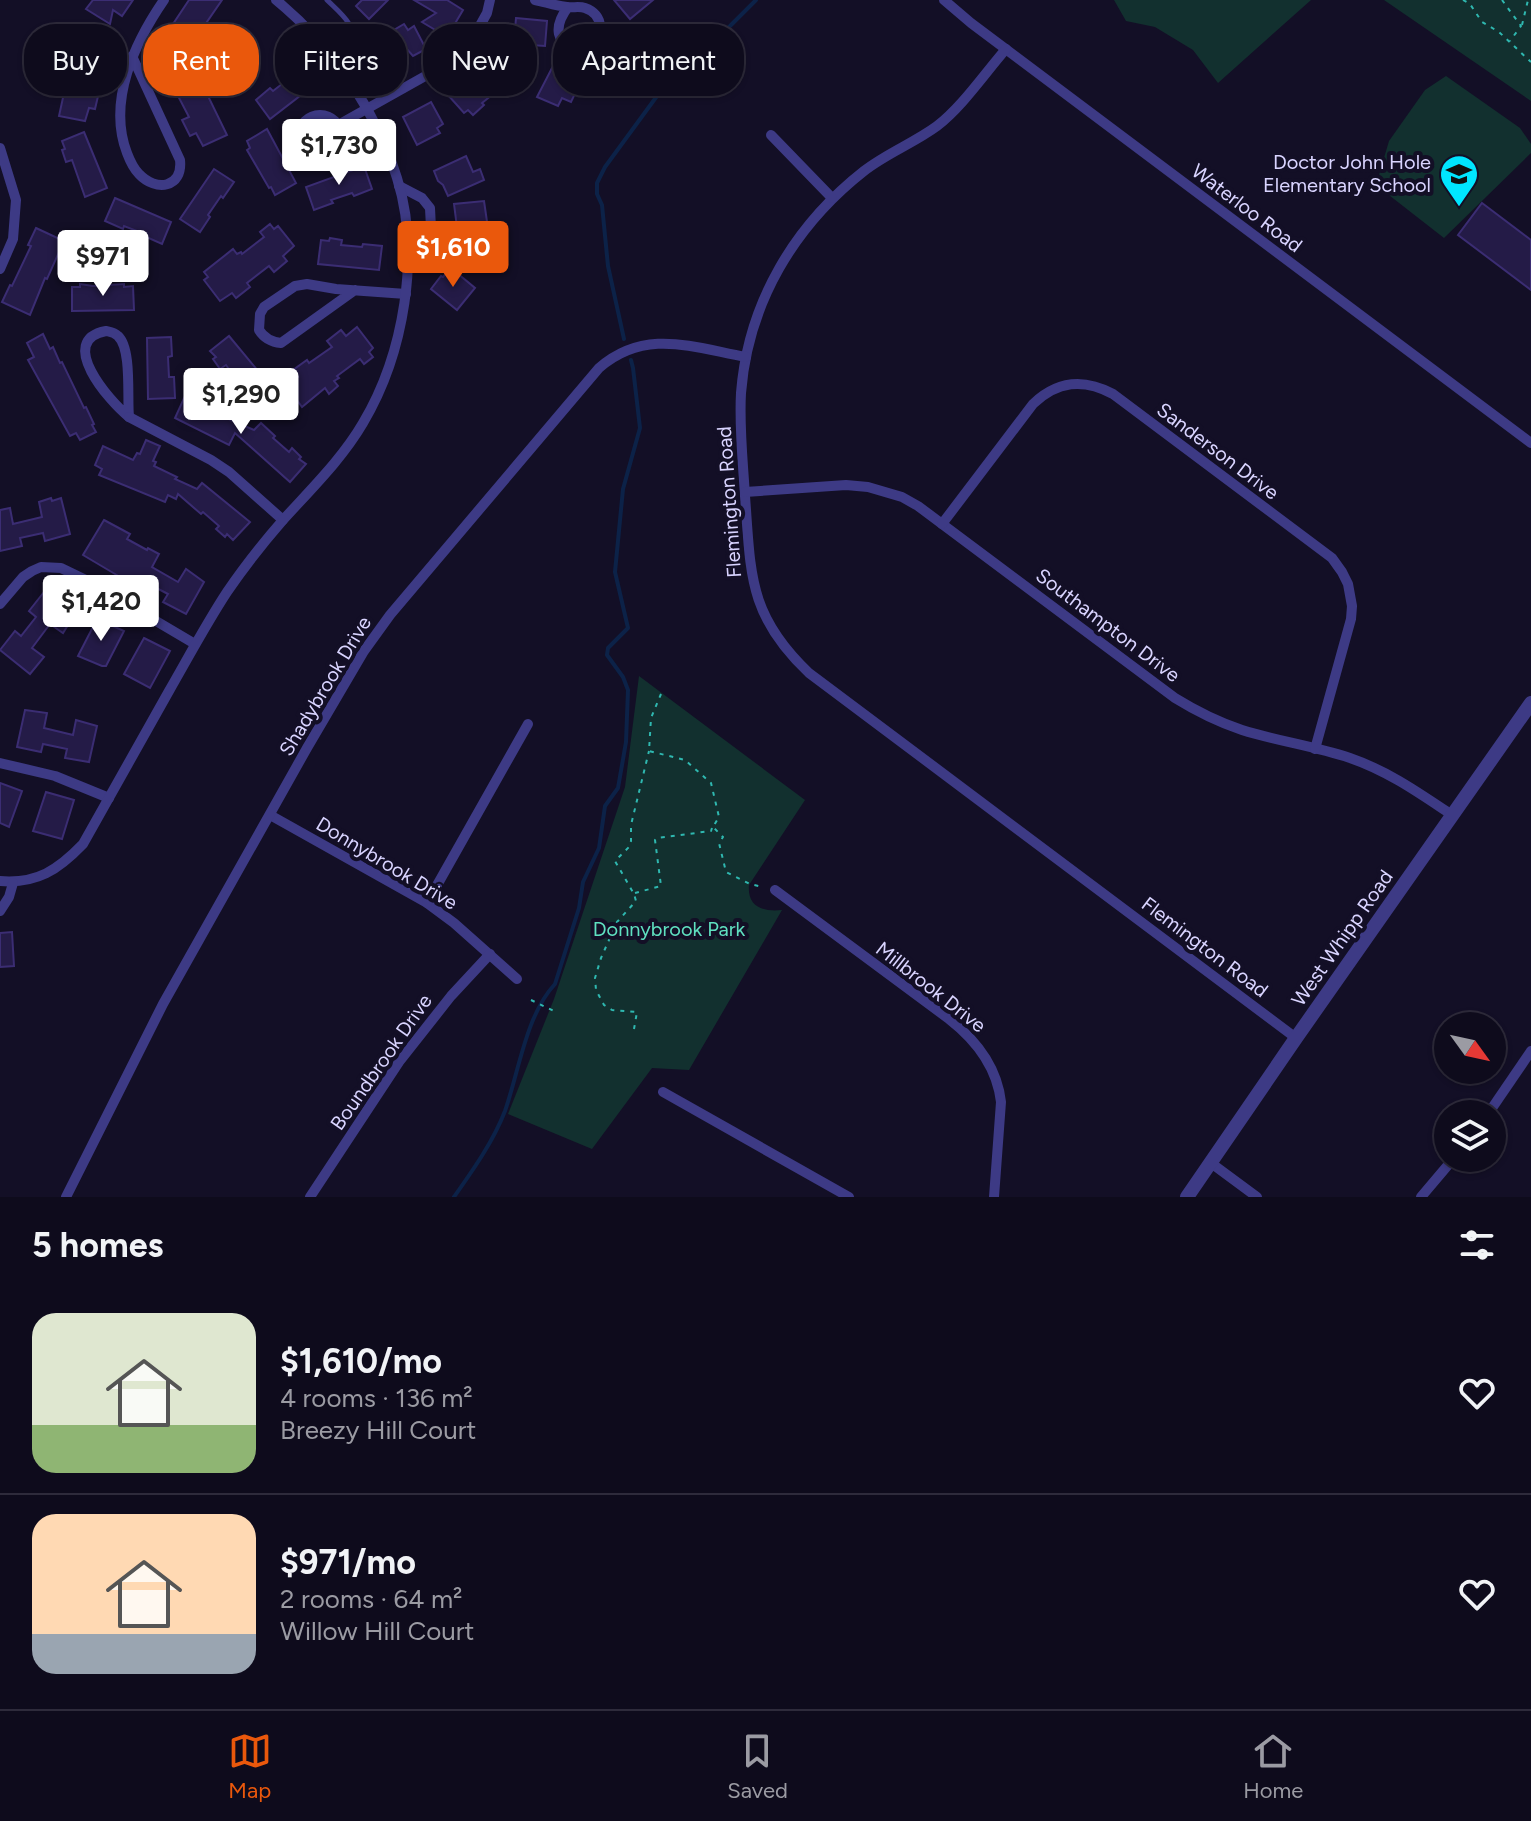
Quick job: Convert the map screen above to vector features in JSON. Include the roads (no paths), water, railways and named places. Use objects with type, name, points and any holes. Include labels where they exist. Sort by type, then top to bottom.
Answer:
[{"type":"street","points":[[132,56],[180,160],[179,174],[167,185],[155,185],[137,173],[121,139],[121,102],[132,56],[164,0]]},
{"type":"street","points":[[276,0],[301,24]]},
{"type":"street","points":[[338,125],[459,54],[477,31],[490,0]]},
{"type":"street","points":[[535,0],[578,6],[597,16],[600,30],[597,39],[583,49],[569,47],[561,39],[558,25],[568,7]]},
{"type":"street","name":"Waterloo Road","points":[[944,0],[1531,443]]},
{"type":"street","name":"Flemington Road","points":[[1006,49],[960,105],[940,124],[866,169],[832,198],[795,241],[763,300],[748,343],[741,417],[754,585],[767,622],[793,658],[809,673],[1296,1038]]},
{"type":"street","points":[[0,881],[13,883],[42,876],[68,860],[83,844],[227,591],[264,542],[333,465],[372,408],[394,353],[406,294],[407,269],[399,186],[382,140],[358,96]]},
{"type":"street","points":[[325,115],[333,118],[338,125],[341,141],[331,155],[315,157],[301,148],[299,131],[302,123],[309,118],[325,115]]},
{"type":"street","points":[[771,135],[832,198]]},
{"type":"street","points":[[0,148],[16,200],[13,239],[0,269]]},
{"type":"street","points":[[399,186],[422,198],[430,208],[432,248],[429,254],[407,269]]},
{"type":"street","points":[[355,290],[281,343],[272,342],[259,330],[260,314],[264,307],[295,286],[307,284],[406,294]]},
{"type":"street","points":[[129,417],[124,346],[113,332],[97,332],[86,345],[85,359],[110,399],[129,417],[229,472],[283,520]]},
{"type":"street","name":"Shadybrook Drive","points":[[66,1197],[163,1004],[347,679],[390,615],[599,368],[611,358],[624,350],[653,343],[746,357]]},
{"type":"street","name":"Sanderson Drive","points":[[942,524],[1033,404],[1045,393],[1073,384],[1086,384],[1113,394],[1332,558],[1342,572],[1350,591],[1351,619],[1315,749]]},
{"type":"street","name":"Southampton Drive","points":[[745,492],[846,485],[868,487],[902,497],[1197,711],[1243,731],[1349,758],[1403,781],[1452,815]]},
{"type":"street","points":[[0,604],[32,571],[41,567],[61,568],[195,644]]},
{"type":"street","name":"West Whipp Road","points":[[1187,1197],[1531,703]]},
{"type":"street","points":[[427,903],[528,724]]},
{"type":"street","points":[[0,763],[55,776],[109,798]]},
{"type":"street","name":"Donnybrook Drive","points":[[270,815],[427,903],[517,979]]},
{"type":"street","points":[[0,911],[13,883]]},
{"type":"street","name":"Millbrook Drive","points":[[775,890],[963,1030],[985,1057],[995,1077],[1001,1102],[994,1197]]},
{"type":"street","name":"Boundbrook Drive","points":[[310,1197],[407,1050],[490,954]]},
{"type":"street","points":[[1498,1100],[1531,1051]]},
{"type":"street","points":[[663,1092],[849,1197]]},
{"type":"street","points":[[1211,1163],[1257,1197]]},
{"type":"street","points":[[1421,1197],[1442,1172]]},
{"type":"lane","points":[[327,0],[350,24]]},
{"type":"waterway","points":[[624,339],[608,266],[597,183],[605,167],[679,66],[730,26],[756,0]]},
{"type":"waterway","points":[[454,1197],[489,1145],[505,1111],[530,1027],[555,984],[579,908],[583,882],[599,848],[605,806],[618,788],[626,742],[628,690],[623,677],[607,655],[608,648],[628,628],[615,572],[623,489],[640,428],[631,360]]},
{"type":"place","name":"Doctor John Hole Elementary School","points":[[1459,208]]},
{"type":"park label","name":"Donnybrook Park","points":[[669,929]]}]
